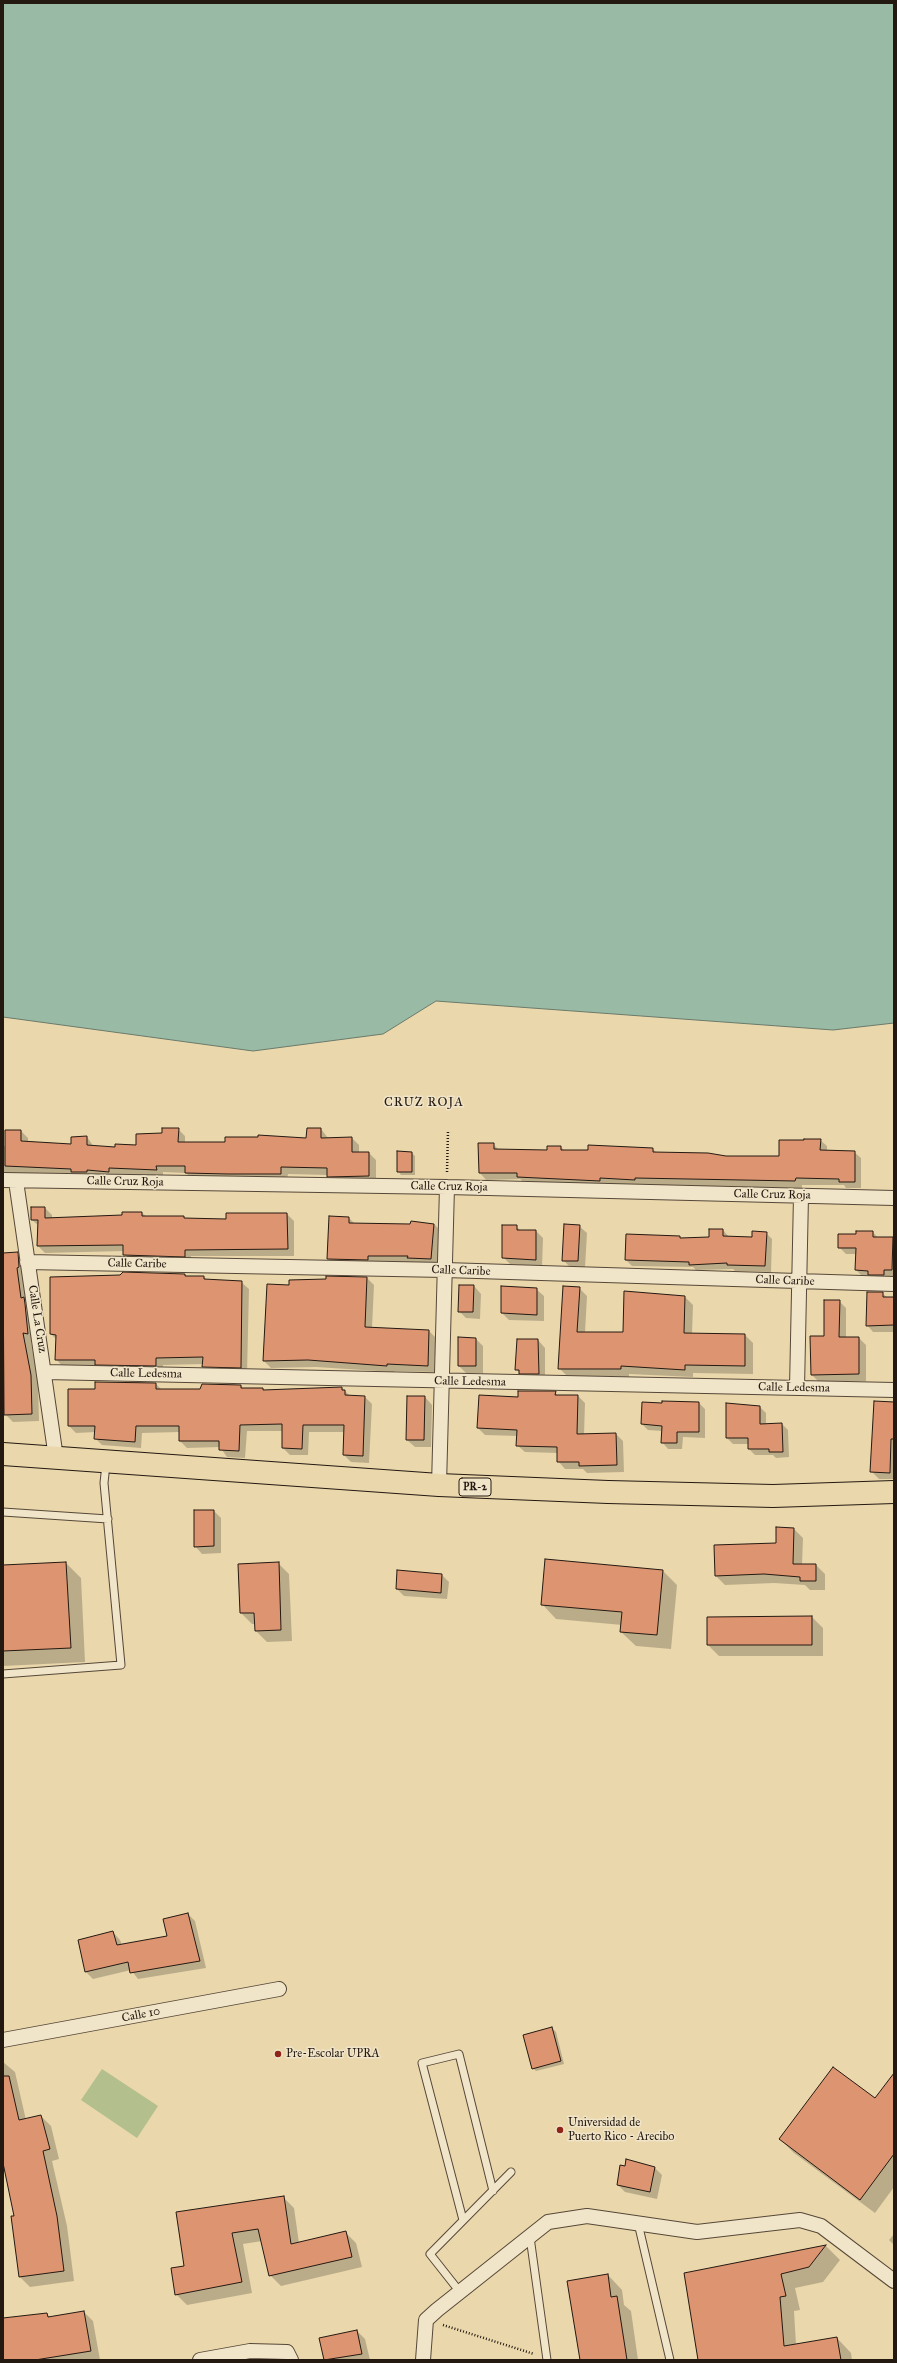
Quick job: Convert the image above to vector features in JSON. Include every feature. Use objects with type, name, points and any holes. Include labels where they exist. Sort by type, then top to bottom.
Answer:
[{"type":"main road","name":"PR-2","points":[[3,1454],[439,1485],[608,1492],[773,1496],[894,1492]]},
{"type":"street","name":"Calle Cruz Roja","points":[[10,1180],[447,1187],[894,1198]]},
{"type":"street","name":"Calle La Cruz","points":[[10,1180],[27,1262],[45,1372],[56,1458]]},
{"type":"street","points":[[439,1485],[447,1187]]},
{"type":"street","points":[[797,1388],[801,1196]]},
{"type":"street","name":"Calle Caribe","points":[[27,1262],[445,1270],[894,1284]]},
{"type":"street","name":"Calle Ledesma","points":[[45,1372],[894,1390]]},
{"type":"street","name":"Calle 10","points":[[3,2040],[279,1989]]},
{"type":"street","points":[[423,2360],[426,2320],[548,2222],[587,2216],[697,2232],[800,2220],[821,2226],[894,2281]]},
{"type":"street","points":[[200,2360],[250,2351],[287,2352],[291,2360]]},
{"type":"lane","points":[[3,1674],[121,1665],[104,1483],[106,1462]]},
{"type":"lane","points":[[3,1512],[108,1519]]},
{"type":"lane","points":[[463,2220],[422,2063],[459,2054],[493,2191]]},
{"type":"lane","points":[[460,2292],[430,2254],[511,2172]]},
{"type":"lane","points":[[638,2223],[670,2360]]},
{"type":"lane","points":[[530,2237],[546,2359]]},
{"type":"path","points":[[447,1187],[448,1131]]},
{"type":"path","points":[[426,2320],[546,2359]]},
{"type":"shaded area","points":[[3,3],[894,3],[894,1023],[833,1030],[436,1001],[383,1034],[253,1051],[3,1017]]},
{"type":"shaded area","points":[[102,2069],[158,2106],[137,2138],[81,2100]]},
{"type":"building","points":[[162,1128],[179,1128],[178,1142],[225,1142],[225,1137],[258,1137],[258,1135],[306,1138],[307,1128],[321,1128],[321,1138],[352,1137],[352,1152],[369,1152],[369,1176],[327,1177],[327,1168],[281,1167],[281,1174],[228,1174],[185,1173],[185,1166],[156,1166],[157,1170],[109,1168],[109,1172],[87,1170],[87,1172],[71,1172],[71,1169],[5,1166],[5,1130],[21,1130],[21,1141],[71,1144],[71,1137],[87,1136],[87,1145],[115,1147],[115,1144],[136,1145],[136,1134],[162,1133]]},
{"type":"building","points":[[821,1139],[820,1150],[855,1151],[855,1182],[839,1182],[839,1179],[796,1178],[795,1181],[635,1178],[635,1180],[600,1178],[600,1181],[517,1177],[517,1173],[479,1173],[478,1143],[494,1143],[494,1149],[547,1150],[547,1146],[561,1146],[561,1150],[588,1150],[588,1145],[653,1148],[653,1152],[708,1153],[726,1156],[779,1156],[779,1140]]},
{"type":"building","points":[[397,1151],[412,1152],[412,1172],[397,1172]]},
{"type":"building","points":[[31,1207],[45,1207],[45,1218],[122,1215],[122,1212],[142,1212],[142,1216],[184,1216],[184,1218],[226,1219],[226,1213],[287,1213],[288,1249],[185,1250],[185,1257],[123,1255],[123,1245],[37,1246],[38,1220],[31,1220]]},
{"type":"building","points":[[329,1216],[349,1217],[349,1223],[410,1224],[411,1221],[434,1224],[431,1259],[407,1258],[408,1256],[368,1256],[368,1260],[327,1259]]},
{"type":"building","points":[[564,1224],[580,1225],[578,1261],[562,1261]]},
{"type":"building","points":[[502,1225],[517,1225],[517,1230],[536,1230],[536,1260],[502,1258]]},
{"type":"building","points":[[709,1229],[723,1229],[723,1236],[752,1237],[752,1231],[767,1232],[765,1266],[727,1265],[727,1263],[689,1265],[689,1262],[625,1260],[626,1234],[680,1236],[680,1238],[709,1237]]},
{"type":"building","points":[[856,1231],[873,1231],[873,1237],[893,1237],[892,1270],[884,1270],[884,1275],[868,1275],[868,1271],[855,1270],[856,1248],[838,1248],[838,1234],[856,1234]]},
{"type":"building","points":[[18,1252],[19,1267],[17,1268],[21,1298],[24,1297],[28,1334],[23,1333],[31,1375],[32,1414],[4,1415],[3,1253]]},
{"type":"building","points":[[123,1272],[185,1274],[185,1276],[204,1276],[204,1279],[242,1281],[241,1368],[202,1367],[203,1357],[156,1358],[156,1366],[95,1365],[95,1360],[55,1360],[56,1335],[50,1334],[50,1277],[120,1275]]},
{"type":"building","points":[[326,1276],[367,1277],[365,1327],[429,1330],[428,1366],[387,1364],[387,1366],[308,1360],[263,1361],[267,1284],[289,1285],[289,1280],[326,1279]]},
{"type":"building","points":[[459,1285],[474,1285],[473,1312],[458,1312]]},
{"type":"building","points":[[501,1286],[537,1288],[537,1315],[501,1313]]},
{"type":"building","points":[[563,1286],[580,1287],[577,1332],[623,1332],[624,1291],[685,1296],[684,1333],[745,1334],[745,1366],[685,1365],[685,1370],[621,1366],[621,1369],[558,1369]]},
{"type":"building","points":[[867,1292],[883,1292],[883,1297],[894,1297],[894,1325],[866,1326]]},
{"type":"building","points":[[824,1300],[840,1300],[839,1337],[859,1337],[859,1374],[811,1375],[810,1336],[824,1336]]},
{"type":"building","points":[[458,1337],[476,1338],[476,1366],[458,1366]]},
{"type":"building","points":[[517,1339],[538,1339],[539,1374],[519,1374],[519,1370],[515,1370]]},
{"type":"building","points":[[95,1382],[156,1383],[156,1389],[200,1389],[202,1384],[241,1385],[241,1388],[263,1388],[263,1390],[342,1387],[342,1390],[345,1390],[345,1395],[365,1396],[363,1456],[343,1455],[344,1425],[303,1425],[302,1449],[282,1448],[282,1424],[240,1425],[239,1451],[219,1450],[219,1441],[179,1441],[179,1426],[136,1426],[135,1442],[94,1439],[95,1426],[68,1426],[68,1389],[95,1389]]},
{"type":"building","points":[[518,1391],[556,1391],[555,1395],[578,1395],[577,1434],[616,1433],[617,1465],[579,1466],[579,1462],[557,1462],[557,1447],[516,1446],[517,1430],[477,1428],[479,1395],[518,1397]]},
{"type":"building","points":[[407,1396],[425,1396],[424,1440],[406,1440]]},
{"type":"building","points":[[662,1401],[699,1402],[699,1432],[677,1432],[677,1443],[661,1443],[662,1426],[641,1424],[642,1402],[662,1403]]},
{"type":"building","points":[[874,1401],[894,1402],[894,1439],[891,1439],[890,1473],[870,1472]]},
{"type":"building","points":[[726,1403],[760,1406],[760,1424],[782,1423],[783,1452],[769,1452],[769,1449],[748,1449],[748,1438],[726,1438]]},
{"type":"building","points":[[194,1510],[214,1510],[214,1546],[194,1547]]},
{"type":"building","points":[[776,1527],[794,1528],[793,1564],[816,1564],[816,1581],[800,1581],[800,1577],[764,1574],[715,1576],[714,1545],[776,1543]]},
{"type":"building","points":[[545,1559],[663,1570],[657,1635],[620,1632],[622,1612],[541,1605]]},
{"type":"building","points":[[66,1562],[71,1648],[3,1651],[3,1565]]},
{"type":"building","points":[[279,1562],[281,1630],[255,1631],[254,1613],[240,1613],[238,1564]]},
{"type":"building","points":[[397,1570],[442,1574],[441,1593],[396,1589]]},
{"type":"building","points":[[812,1616],[812,1645],[707,1645],[707,1617]]},
{"type":"building","points":[[188,1913],[200,1961],[130,1973],[128,1962],[85,1972],[78,1940],[113,1931],[117,1945],[167,1936],[163,1919]]},
{"type":"building","points":[[552,2027],[561,2061],[532,2069],[523,2035]]},
{"type":"building","points":[[833,2067],[875,2098],[894,2073],[894,2154],[860,2200],[779,2139]]},
{"type":"building","points":[[3,2076],[9,2076],[19,2120],[41,2115],[50,2149],[43,2151],[57,2216],[64,2271],[19,2277],[11,2216],[14,2216],[3,2163]]},
{"type":"building","points":[[626,2159],[655,2167],[650,2192],[617,2185],[620,2165],[625,2166]]},
{"type":"building","points":[[284,2196],[291,2244],[346,2231],[352,2257],[269,2276],[258,2229],[232,2233],[242,2282],[175,2295],[171,2268],[184,2266],[176,2212]]},
{"type":"building","points":[[826,2245],[809,2267],[781,2274],[786,2296],[780,2297],[784,2346],[837,2337],[841,2360],[698,2360],[684,2273]]},
{"type":"building","points":[[608,2274],[611,2297],[617,2296],[627,2360],[580,2360],[567,2281]]},
{"type":"building","points":[[84,2311],[91,2351],[35,2360],[3,2360],[3,2318],[47,2313],[48,2317]]},
{"type":"building","points":[[357,2330],[362,2354],[324,2360],[319,2338]]},
{"type":"place","name":"Pre-Escolar UPRA","points":[[278,2054]]},
{"type":"place","name":"Universidad de Puerto Rico - Arecibo","points":[[560,2130]]},
{"type":"district","name":"CRUZ ROJA","points":[[424,1103]]}]
